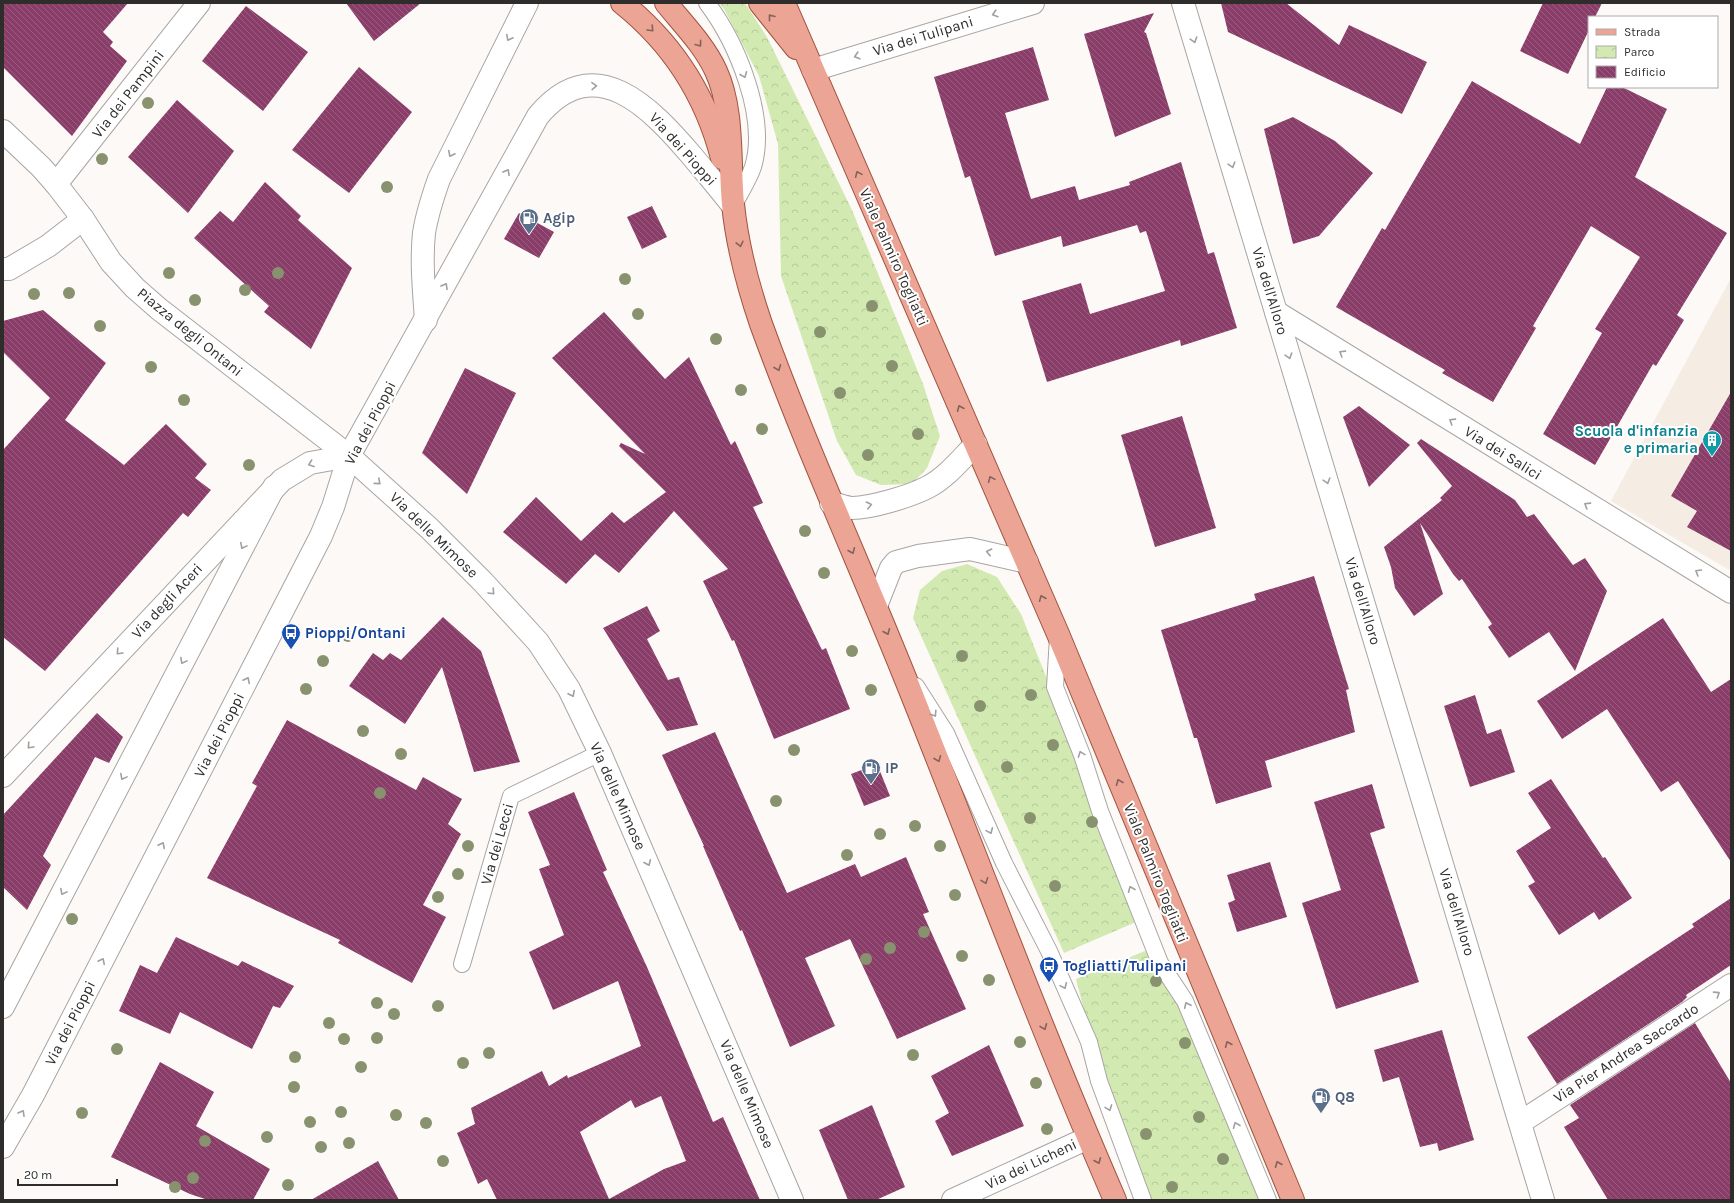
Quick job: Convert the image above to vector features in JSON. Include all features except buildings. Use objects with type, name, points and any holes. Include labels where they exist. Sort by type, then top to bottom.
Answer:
[{"type":"main road","points":[[622,3],[639,17],[669,50],[685,72],[702,100],[720,149],[734,206]]},
{"type":"main road","points":[[666,3],[701,46],[716,71],[722,86],[728,116],[734,206],[739,240],[760,320],[831,503],[876,606],[1088,1138],[1115,1200]]},
{"type":"main road","name":"Viale Palmiro Togliatti","points":[[760,3],[813,70]]},
{"type":"main road","name":"Viale Palmiro Togliatti","points":[[784,3],[1058,634],[1293,1200]]},
{"type":"street","name":"Via dei Pampini","points":[[56,184],[200,3]]},
{"type":"street","points":[[426,320],[423,259],[424,234],[430,204],[439,179],[527,3]]},
{"type":"street","name":"Via dei Tulipani","points":[[813,70],[1033,3]]},
{"type":"street","name":"Via dell'Alloro","points":[[1183,3],[1521,1122],[1543,1200]]},
{"type":"street","name":"Via dei Pioppi","points":[[3,1147],[37,1088],[321,536],[334,507],[349,456],[426,320],[531,127],[546,106],[558,96],[586,86],[603,86],[618,90],[635,100],[654,115],[670,131],[734,206]]},
{"type":"street","name":"Piazza degli Ontani","points":[[3,131],[41,167],[56,184],[83,219],[111,262],[135,288],[159,309],[349,456]]},
{"type":"street","points":[[3,269],[9,269],[48,246],[83,219]]},
{"type":"street","name":"Via dei Salici","points":[[1276,312],[1731,592]]},
{"type":"street","points":[[831,503],[850,508],[868,506],[928,487],[952,468],[976,444]]},
{"type":"street","name":"Via degli Aceri","points":[[3,776],[274,487],[288,475],[310,463],[349,456]]},
{"type":"street","name":"Via delle Mimose","points":[[349,456],[429,528],[483,582],[538,642],[569,689],[600,753],[792,1200]]},
{"type":"street","points":[[3,1007],[274,487]]},
{"type":"street","points":[[876,606],[891,568],[896,562],[918,556],[970,549],[981,550],[1027,562]]},
{"type":"street","name":"Via Pier Andrea Saccardo","points":[[1521,1122],[1731,985]]},
{"type":"street","name":"Via dei Licheni","points":[[953,1200],[1088,1138]]},
{"type":"lane","points":[[707,3],[721,24],[734,50],[754,102],[756,140],[753,166],[734,206]]},
{"type":"lane","name":"Viale Palmiro Togliatti","points":[[1058,634],[1055,687],[1082,755],[1100,812],[1160,963],[1185,1001],[1268,1200]]},
{"type":"lane","points":[[897,658],[946,733],[1004,863],[1049,951],[1089,1042],[1099,1081],[1143,1200]]},
{"type":"lane","name":"Via dei Lecci","points":[[462,964],[511,796],[600,753]]},
{"type":"shaded area","points":[[1731,278],[1731,571],[1611,501]]},
{"type":"green space","points":[[719,3],[745,3],[767,37],[852,210],[923,384],[940,436],[927,468],[912,484],[881,485],[856,475],[837,441],[781,276],[778,144],[759,76],[724,9]]},
{"type":"green space","points":[[967,564],[997,577],[1021,614],[1143,919],[1064,953],[913,618],[920,590],[942,571]]},
{"type":"green space","points":[[1145,951],[1195,1025],[1263,1200],[1149,1200],[1110,1110],[1076,979]]},
{"type":"place","name":"Agip","points":[[529,235]]},
{"type":"place","name":"Scuola d'infanzia e primaria","points":[[1712,457]]},
{"type":"place","name":"Pioppi/Ontani","points":[[291,650]]},
{"type":"place","name":"IP","points":[[871,785]]},
{"type":"place","name":"Togliatti/Tulipani","points":[[1049,983]]},
{"type":"place","name":"Q8","points":[[1321,1114]]}]
